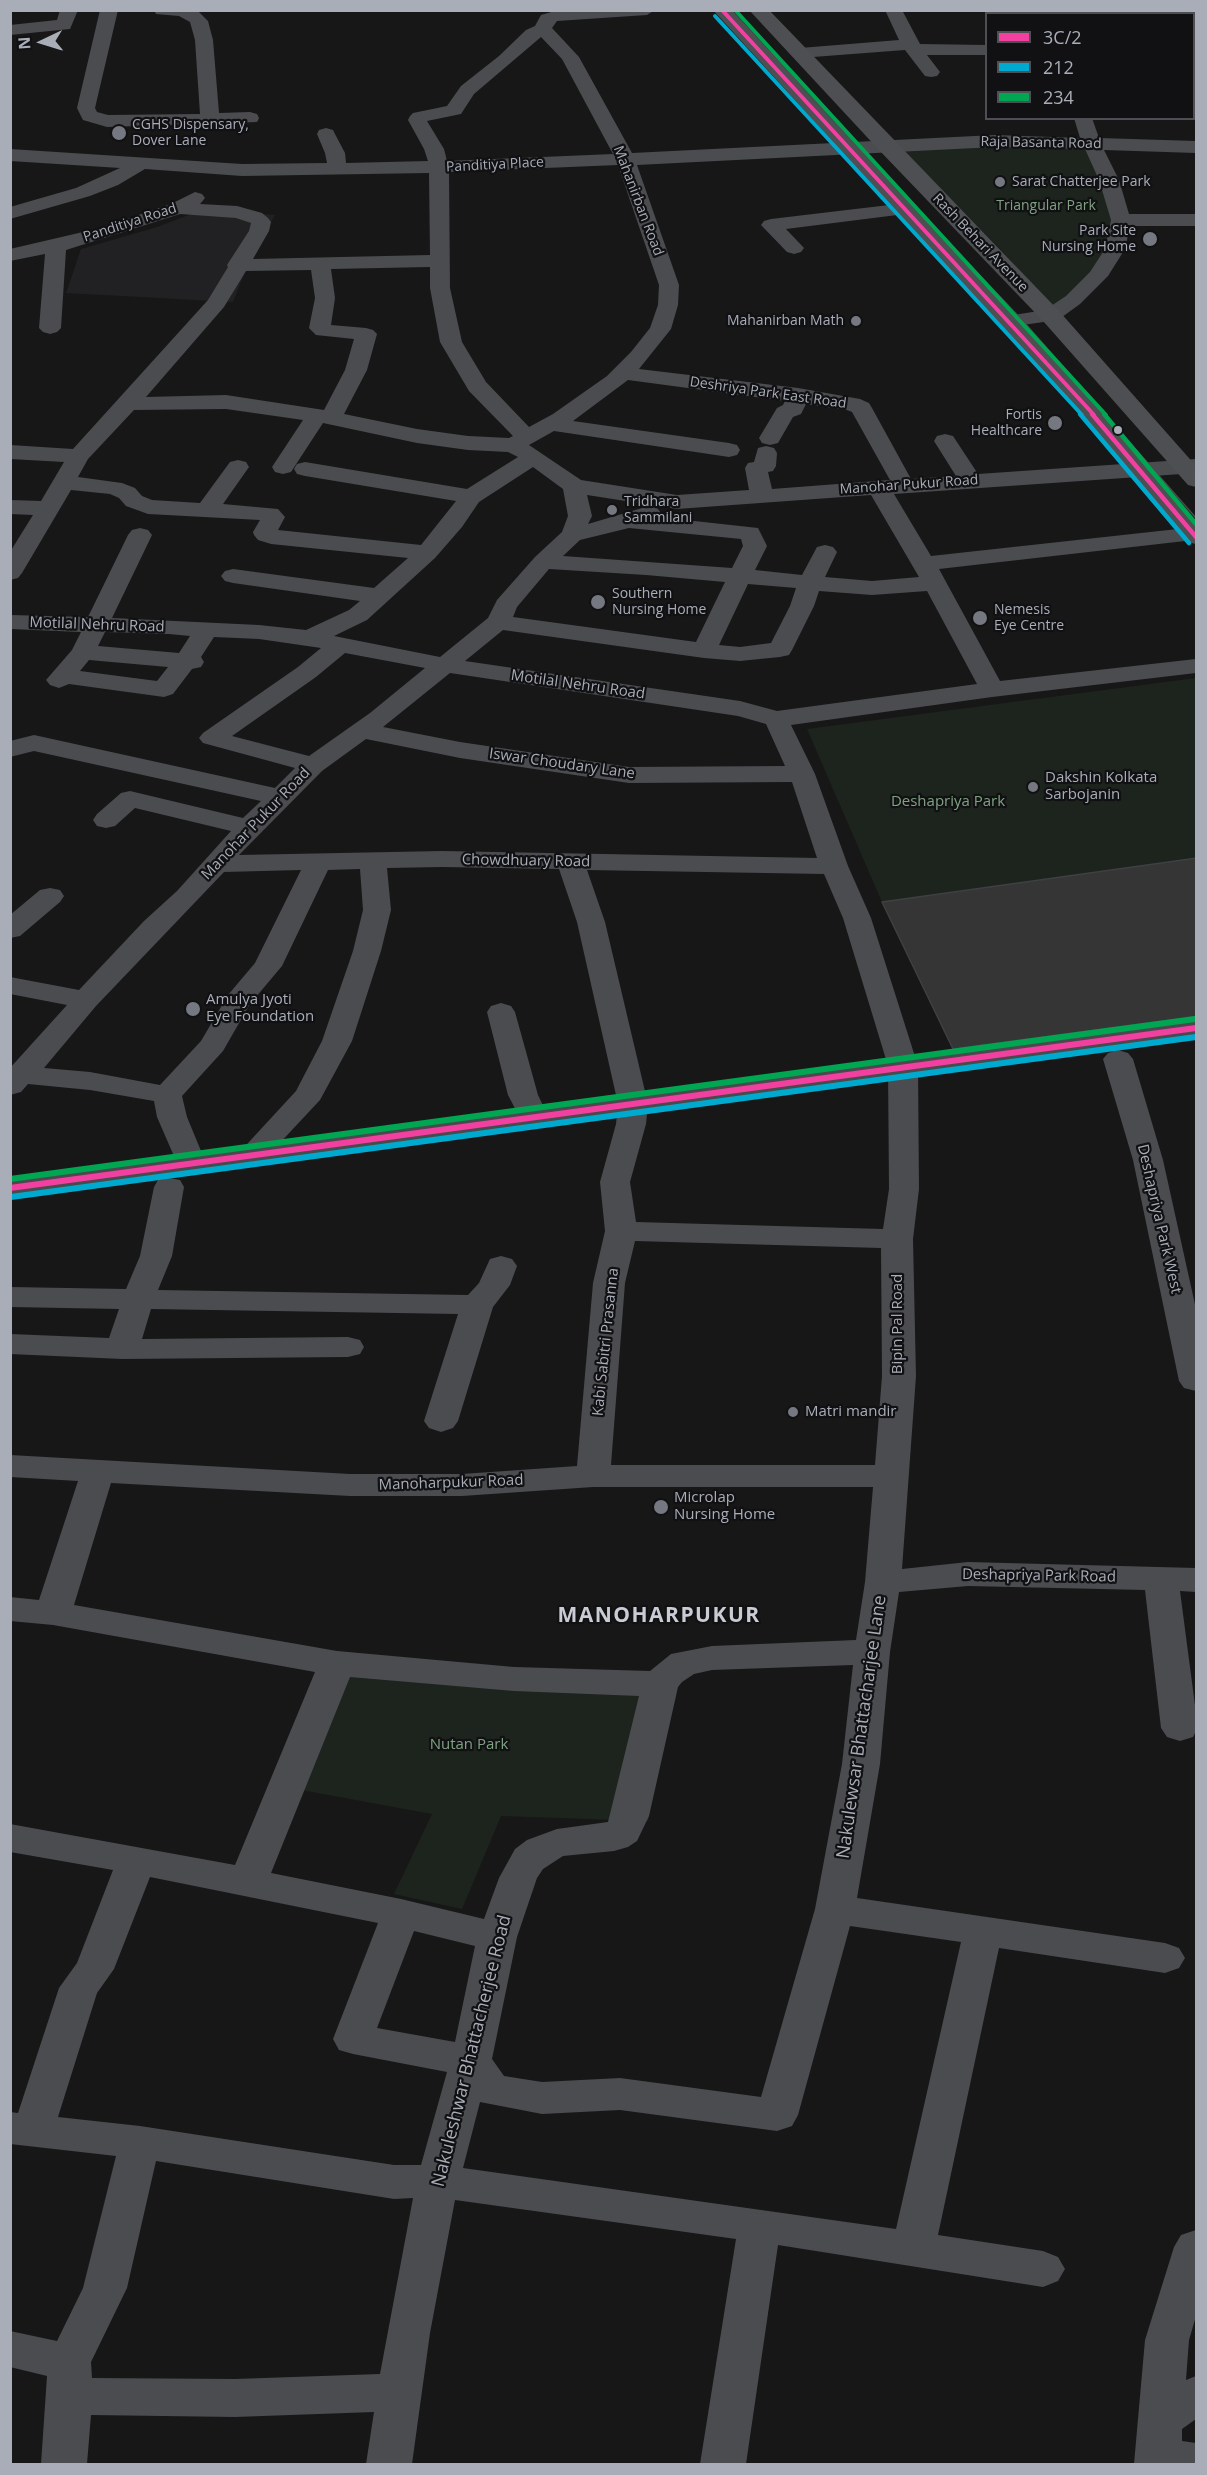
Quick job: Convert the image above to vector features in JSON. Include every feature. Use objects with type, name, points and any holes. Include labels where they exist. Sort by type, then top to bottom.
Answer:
[{"type":"main road","name":"Rash Behari Avenue","points":[[722,10],[1008,321],[1141,470],[1195,535]]},
{"type":"main road","name":"Rash Behari Avenue","points":[[758,10],[886,147],[1051,316],[1192,470]]},
{"type":"main road","points":[[10,1205],[131,1194],[533,1135],[632,1114],[903,1077],[1197,1028]]},
{"type":"main road","points":[[903,1077],[1118,1059],[1197,1047]]},
{"type":"main road","points":[[10,1188],[533,1116],[632,1114]]},
{"type":"street","points":[[10,30],[64,25],[69,10]]},
{"type":"street","points":[[127,10],[109,11],[86,108],[90,116],[107,121],[250,118]]},
{"type":"street","points":[[162,10],[194,15],[200,21],[204,40],[210,118]]},
{"type":"street","points":[[647,10],[554,16],[548,19],[543,29],[532,34],[505,60],[467,90],[454,110],[417,118],[434,149],[439,168],[440,288],[451,342],[477,386],[524,446],[574,486],[677,502]]},
{"type":"street","points":[[893,10],[912,46],[931,72]]},
{"type":"street","name":"Mahanirban Road","points":[[471,497],[514,471],[524,446],[550,424],[623,374],[660,329],[668,305],[669,285],[625,158],[570,57],[543,29]]},
{"type":"street","points":[[800,53],[912,46],[985,50]]},
{"type":"street","points":[[1008,321],[1051,316],[1073,300],[1098,276],[1115,249],[1121,220],[1110,180],[1090,143],[1084,120]]},
{"type":"street","points":[[326,134],[334,153],[337,169]]},
{"type":"street","name":"Raja Basanta Road","points":[[849,150],[995,141],[1197,147]]},
{"type":"street","name":"Panditiya Place","points":[[10,155],[242,170],[439,168],[625,158],[849,150]]},
{"type":"street","points":[[10,213],[83,192],[111,181],[141,164]]},
{"type":"street","name":"Panditiya Road","points":[[10,255],[56,246],[178,208],[242,170]]},
{"type":"street","points":[[10,573],[46,508],[79,456],[217,303],[237,265],[259,231],[261,222],[255,217],[237,212],[178,208]]},
{"type":"street","points":[[794,248],[771,225],[906,209]]},
{"type":"street","points":[[1121,220],[1197,220]]},
{"type":"street","points":[[50,328],[56,246]]},
{"type":"street","points":[[237,265],[439,261]]},
{"type":"street","points":[[309,638],[358,615],[426,553],[454,522],[471,497],[393,466],[294,468],[323,417],[356,370],[366,334],[322,330],[325,298],[321,263]]},
{"type":"street","name":"Deshriya Park East Road","points":[[623,374],[837,400],[861,408],[904,486]]},
{"type":"street","points":[[762,496],[756,468],[765,465],[768,446],[785,413],[793,409],[798,395]]},
{"type":"street","points":[[128,404],[226,402],[323,417],[417,436],[468,443],[524,446]]},
{"type":"street","points":[[550,424],[729,450]]},
{"type":"street","points":[[393,466],[417,436]]},
{"type":"street","points":[[945,441],[971,481]]},
{"type":"street","points":[[10,452],[79,456]]},
{"type":"street","points":[[207,510],[238,467]]},
{"type":"street","name":"Manohar Pukur Road","points":[[677,502],[1141,470],[1192,470]]},
{"type":"street","points":[[63,482],[114,488],[127,493],[134,501],[148,507],[270,514],[273,517],[265,532],[266,535],[272,537],[426,553]]},
{"type":"street","points":[[572,535],[580,516],[574,486]]},
{"type":"street","points":[[878,487],[993,689]]},
{"type":"street","points":[[572,535],[628,521],[677,502]]},
{"type":"street","points":[[10,507],[46,508]]},
{"type":"street","points":[[628,521],[750,533],[755,546],[704,651]]},
{"type":"street","points":[[140,535],[83,652],[61,678],[165,689],[189,662],[205,629]]},
{"type":"street","name":"Manohar Pukur Road","points":[[16,1080],[86,1000],[154,927],[187,897],[249,827],[313,765],[379,718],[498,622],[507,605],[543,562],[572,535]]},
{"type":"street","points":[[543,562],[872,588],[929,574],[1195,535]]},
{"type":"street","points":[[498,622],[704,651],[740,654],[780,650],[825,552]]},
{"type":"street","points":[[233,576],[379,596]]},
{"type":"street","name":"Motilal Nehru Road","points":[[10,622],[151,626],[309,638],[445,665],[740,709],[776,719]]},
{"type":"street","points":[[118,683],[137,656],[151,626]]},
{"type":"street","points":[[313,765],[212,738],[307,672],[340,644]]},
{"type":"street","points":[[83,652],[189,662]]},
{"type":"street","points":[[903,1077],[857,918],[834,866],[802,774],[776,719],[993,689],[1197,666]]},
{"type":"street","name":"Iswar Choudary Lane","points":[[360,730],[460,750],[629,775],[802,774]]},
{"type":"street","points":[[10,749],[34,743],[281,797]]},
{"type":"street","points":[[106,820],[130,799],[249,827]]},
{"type":"street","name":"Chowdhuary Road","points":[[217,864],[442,859],[834,866]]},
{"type":"street","points":[[167,1095],[213,1045],[238,1001],[268,966],[319,861]]},
{"type":"street","points":[[252,1155],[309,1094],[338,1041],[367,951],[377,910],[373,861]]},
{"type":"street","points":[[570,861],[591,922],[632,1114]]},
{"type":"street","points":[[10,930],[50,896]]},
{"type":"street","points":[[10,985],[86,1000]]},
{"type":"street","points":[[501,1012],[523,1095],[533,1116]]},
{"type":"street","name":"Deshapriya Park West","points":[[1118,1059],[1148,1160],[1197,1381]]},
{"type":"street","name":"Bipin Pal Road","points":[[883,1582],[898,1376],[897,1239],[904,1188],[903,1077]]},
{"type":"street","points":[[16,1080],[90,1081],[167,1095]]},
{"type":"street","points":[[167,1095],[172,1118],[191,1163]]},
{"type":"street","name":"Kabi Sabitri Prasanna","points":[[593,1476],[609,1282],[621,1231],[615,1182],[632,1114]]},
{"type":"street","points":[[122,1349],[138,1299],[156,1256],[169,1188]]},
{"type":"street","points":[[621,1231],[897,1239]]},
{"type":"street","points":[[441,1421],[477,1305],[494,1286],[501,1266]]},
{"type":"street","points":[[10,1297],[477,1305]]},
{"type":"street","points":[[10,1344],[122,1349],[348,1347]]},
{"type":"street","name":"Manoharpukur Road","points":[[10,1466],[350,1485],[462,1485],[593,1476],[891,1476]]},
{"type":"street","points":[[53,1613],[98,1471]]},
{"type":"street","name":"Deshapriya Park Road","points":[[883,1582],[968,1574],[1197,1580]]},
{"type":"street","points":[[1161,1579],[1180,1728]]},
{"type":"street","name":"Nakulewsar Bhattacharjee Lane","points":[[471,2061],[491,2090],[542,2098],[620,2094],[777,2115],[835,1909],[861,1764],[872,1652],[883,1582]]},
{"type":"street","points":[[10,1609],[53,1613],[337,1663],[514,1680],[660,1684],[684,1663],[712,1658],[872,1652]]},
{"type":"street","points":[[248,1882],[337,1663]]},
{"type":"street","name":"Nakuleshwar Bhattacherjee Road","points":[[389,2464],[408,2333],[438,2181],[471,2061],[497,1937],[518,1878],[529,1859],[541,1850],[557,1843],[614,1837],[623,1831],[630,1816],[660,1684]]},
{"type":"street","points":[[10,1838],[401,1913],[497,1937]]},
{"type":"street","points":[[136,1862],[94,1969],[79,1988],[22,2129],[140,2142],[394,2182],[438,2181],[760,2225],[1043,2269]]},
{"type":"street","points":[[835,1909],[1165,1958]]},
{"type":"street","points":[[401,1913],[353,2039],[471,2061]]},
{"type":"street","points":[[913,2248],[983,1932]]},
{"type":"street","points":[[64,2464],[70,2379],[105,2288],[140,2142]]},
{"type":"street","points":[[723,2464],[760,2225]]},
{"type":"street","points":[[1168,2451],[1167,2340],[1197,2247]]},
{"type":"street","points":[[10,2349],[70,2379],[235,2398],[399,2392]]},
{"type":"street","points":[[1168,2451],[1197,2394]]},
{"type":"shaded area","points":[[204,209],[275,215],[246,269],[233,302],[66,293],[81,249],[157,227]]},
{"type":"green space","name":"Triangular Park","points":[[896,143],[1086,144],[1115,220],[1111,247],[1093,275],[1053,308],[1004,253]]},
{"type":"green space","name":"Deshapriya Park","points":[[1196,678],[1196,858],[882,902],[807,729]]},
{"type":"green space","name":"Nutan Park","points":[[329,1665],[669,1683],[648,1821],[501,1816],[462,1909],[394,1894],[432,1814],[296,1789]]},
{"type":"building","points":[[1197,858],[1197,1016],[1185,1018],[953,1049],[882,902]]},
{"type":"tram line","points":[[736,10],[809,95],[1023,321],[1196,518]]},
{"type":"transit line","name":"3C/2","points":[[722,10],[1086,406],[1196,537]]},
{"type":"transit line","name":"234","points":[[735,10],[1093,400],[1196,524]]},
{"type":"transit line","name":"212","points":[[715,16],[1079,412],[1189,543]]},
{"type":"transit line","name":"234","points":[[10,1179],[1195,1019]]},
{"type":"transit line","name":"3C/2","points":[[10,1188],[1196,1028]]},
{"type":"transit line","name":"212","points":[[11,1197],[1196,1037]]},
{"type":"place","name":"CGHS Dispensary, Dover Lane","points":[[119,133]]},
{"type":"place","name":"Sarat Chatterjee Park","points":[[1000,182]]},
{"type":"place","name":"Park Site Nursing Home","points":[[1150,239]]},
{"type":"place","name":"Mahanirban Math","points":[[856,321]]},
{"type":"place","name":"Fortis Healthcare","points":[[1055,423]]},
{"type":"place","name":"Tridhara Sammilani","points":[[612,510]]},
{"type":"place","name":"Southern Nursing Home","points":[[598,602]]},
{"type":"place","name":"Nemesis Eye Centre","points":[[980,618]]},
{"type":"place","name":"Dakshin Kolkata Sarbojanin","points":[[1033,787]]},
{"type":"place","name":"Amulya Jyoti Eye Foundation","points":[[193,1009]]},
{"type":"place","name":"Matri mandir","points":[[793,1412]]},
{"type":"place","name":"Microlap Nursing Home","points":[[661,1507]]},
{"type":"district","name":"MANOHARPUKUR","points":[[659,1616]]}]
